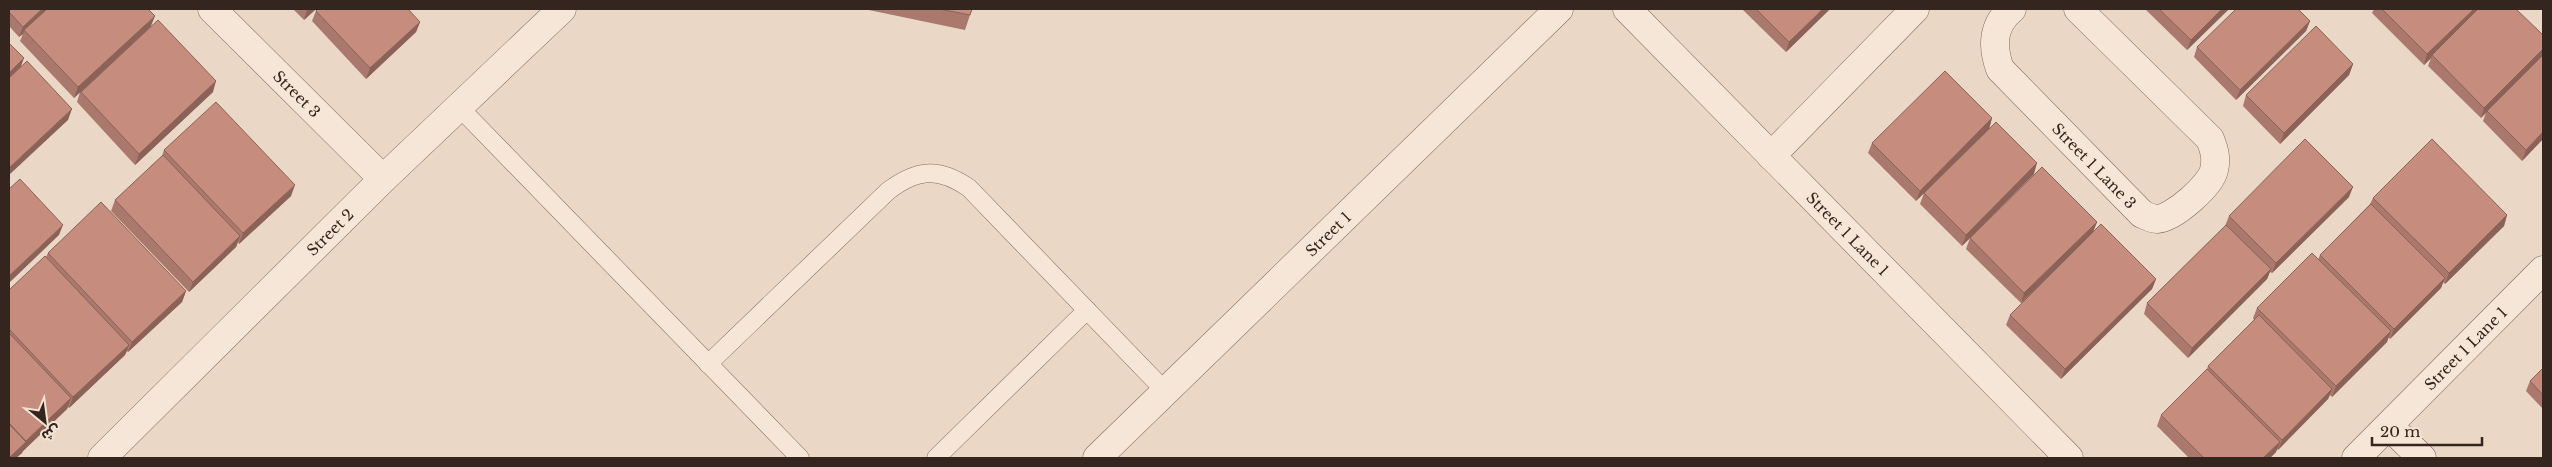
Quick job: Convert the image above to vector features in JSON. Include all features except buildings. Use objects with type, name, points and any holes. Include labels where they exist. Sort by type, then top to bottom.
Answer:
[{"type":"street","name":"Street 3","points":[[212,9],[383,179]]},
{"type":"street","name":"Street 2","points":[[102,458],[383,179],[562,9]]},
{"type":"street","name":"Street 1","points":[[1096,458],[1559,9]]},
{"type":"street","name":"Street 1 Lane 1","points":[[1627,9],[2069,458]]},
{"type":"street","points":[[1771,156],[1915,9]]},
{"type":"street","name":"Street 1 Lane 3","points":[[2009,9],[1995,32],[1994,53],[2000,69],[2142,214],[2156,219],[2172,215],[2194,197],[2214,172],[2216,156],[2210,139],[2078,9]]},
{"type":"street","name":"Street 1 Lane 1","points":[[2356,458],[2543,270]]},
{"type":"street","points":[[2389,426],[2422,458]]},
{"type":"lane","points":[[459,107],[800,458]]},
{"type":"lane","points":[[708,364],[888,191],[902,180],[919,174],[937,173],[954,178],[969,188],[1166,392]]},
{"type":"lane","points":[[936,458],[1087,310]]}]
